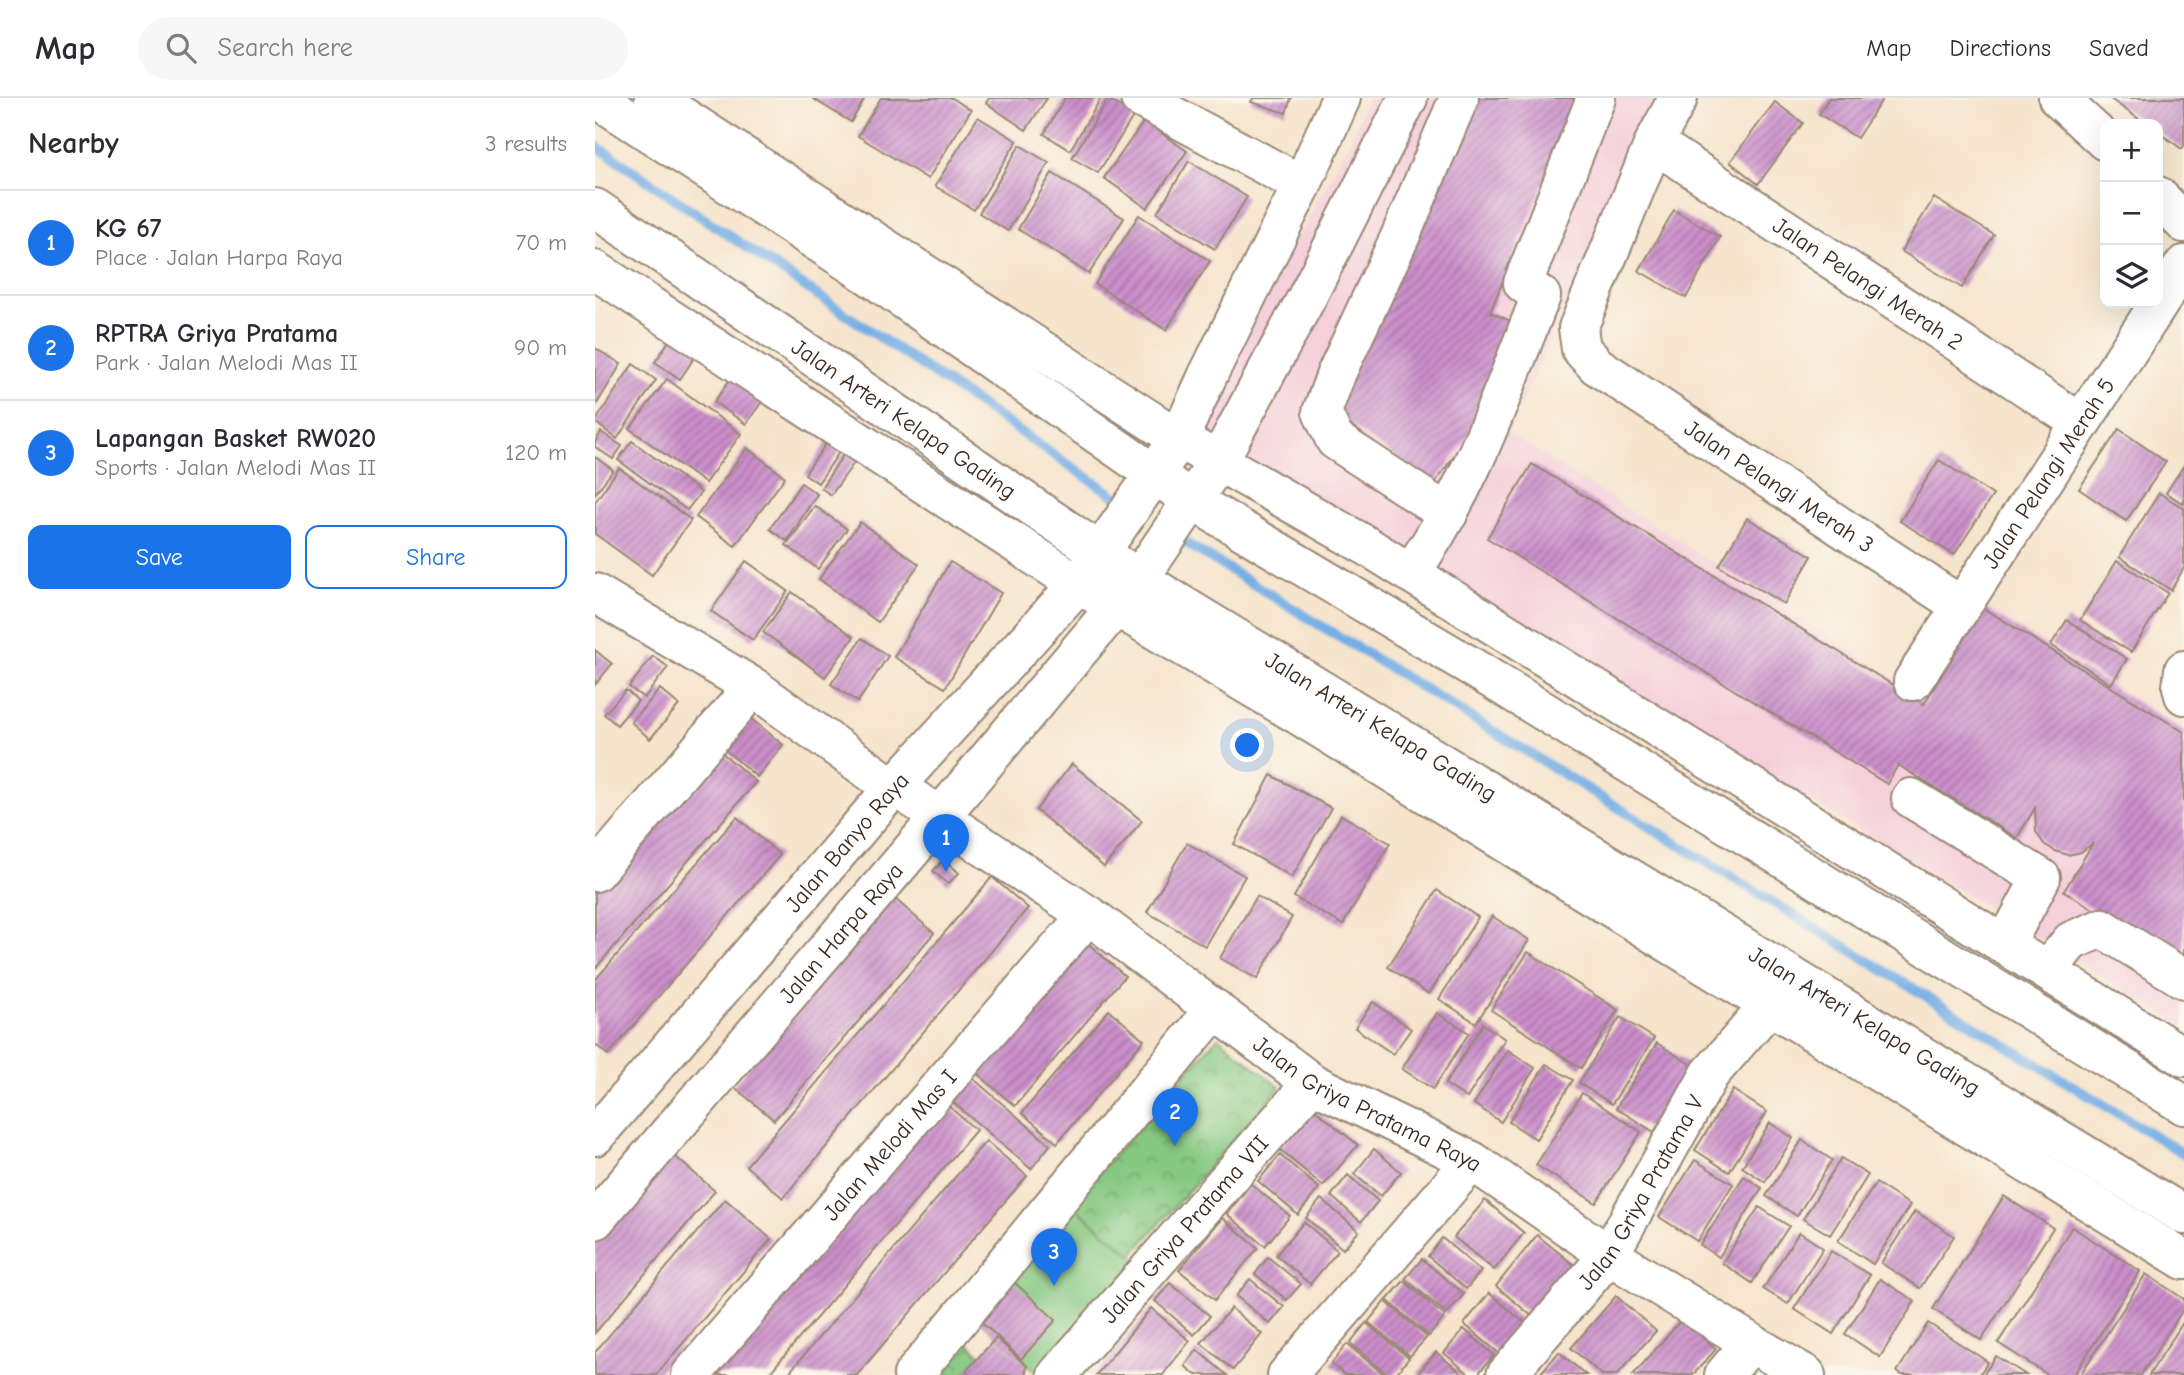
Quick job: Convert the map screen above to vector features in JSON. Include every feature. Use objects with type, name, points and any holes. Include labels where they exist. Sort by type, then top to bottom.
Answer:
[{"type":"street","points":[[596,98],[867,274],[1145,485],[1467,664],[2184,1105]]},
{"type":"street","points":[[654,98],[1179,439],[1367,546],[2184,1057]]},
{"type":"street","points":[[1140,98],[1302,185]]},
{"type":"street","name":"Jalan Banyo Raya","points":[[595,1136],[894,787],[1078,584],[1109,541],[1179,439],[1206,377],[1302,185],[1341,98]]},
{"type":"street","name":"Jalan Harpa Raya","points":[[595,1220],[941,816],[1136,581],[1218,462],[1306,299],[1408,98]]},
{"type":"street","points":[[1448,514],[1335,440],[1322,412],[1336,374],[1400,237],[1459,98]]},
{"type":"street","points":[[1410,573],[1426,552],[1461,489],[1541,296],[1524,284],[1596,98]]},
{"type":"street","points":[[1654,143],[1678,98]]},
{"type":"street","points":[[2058,98],[2100,136]]},
{"type":"street","name":"Jalan Pelangi Merah 3","points":[[1654,143],[1579,328],[1581,349],[1597,366],[1961,607]]},
{"type":"street","name":"Jalan Pelangi Merah 2","points":[[1654,143],[2081,423]]},
{"type":"street","points":[[2163,200],[2184,223]]},
{"type":"street","name":"Jalan Arteri Kelapa Gading","points":[[595,208],[1109,541],[1136,581],[1304,699],[1769,1006],[2184,1260]]},
{"type":"street","name":"Jalan Pelangi Merah 5","points":[[1913,681],[2184,265]]},
{"type":"street","name":"Jalan Arteri Kelapa Gading","points":[[595,270],[1078,584],[1136,581]]},
{"type":"street","name":"Jalan Griya Pratama Raya","points":[[597,598],[753,687],[894,787],[1088,915],[1312,1083],[1472,1161],[1609,1255],[1806,1375]]},
{"type":"street","points":[[1467,664],[1490,623]]},
{"type":"street","points":[[595,872],[753,687]]},
{"type":"street","name":"Jalan Arteri Kelapa Gading","points":[[1304,699],[2184,1215]]},
{"type":"street","points":[[1911,798],[2041,878],[2005,945]]},
{"type":"street","name":"Jalan Melodi Mas I","points":[[691,1375],[1088,915]]},
{"type":"street","points":[[2047,971],[2071,942],[2102,928],[2184,979]]},
{"type":"street","name":"Jalan Griya Pratama V","points":[[1506,1375],[1609,1255],[1710,1074],[1769,1006]]},
{"type":"street","points":[[913,1375],[1215,1009]]},
{"type":"street","name":"Jalan Griya Pratama VII","points":[[1057,1375],[1312,1083]]},
{"type":"street","points":[[1287,1375],[1472,1161]]},
{"type":"street","points":[[1724,1375],[1751,1343]]},
{"type":"shaded area","points":[[1366,98],[1659,98],[1508,433],[1916,692],[1977,601],[2184,729],[2184,1026],[1196,430],[1356,129]]},
{"type":"green space","points":[[1218,1037],[1280,1087],[1132,1255],[1071,1204]]},
{"type":"green space","points":[[1069,1202],[1138,1260],[1037,1373],[971,1312]]},
{"type":"green space","points":[[961,1337],[981,1355],[966,1372],[969,1375],[930,1375]]},
{"type":"building","points":[[812,98],[865,98],[851,122]]},
{"type":"building","points":[[881,98],[952,98],[971,110],[928,179],[858,136]]},
{"type":"building","points":[[989,98],[1047,98],[1026,130],[986,103]]},
{"type":"building","points":[[1065,98],[1101,98],[1070,150],[1044,134]]},
{"type":"building","points":[[1253,98],[1291,98],[1286,113],[1251,102]]},
{"type":"building","points":[[1468,98],[1579,98],[1490,312],[1522,326],[1482,416],[1434,484],[1336,415]]},
{"type":"building","points":[[1829,98],[1883,98],[1857,138],[1819,114]]},
{"type":"building","points":[[2109,98],[2184,98],[2184,146],[2182,149],[2163,136],[2163,119],[2139,119]]},
{"type":"building","points":[[1108,99],[1134,115],[1098,173],[1072,158]]},
{"type":"building","points":[[1775,102],[1803,123],[1758,184],[1730,162]]},
{"type":"building","points":[[978,117],[1017,141],[974,210],[935,186]]},
{"type":"building","points":[[1144,121],[1187,151],[1147,208],[1104,178]]},
{"type":"building","points":[[1020,145],[1049,163],[1008,231],[979,213]]},
{"type":"building","points":[[1189,161],[1247,197],[1215,249],[1157,213]]},
{"type":"building","points":[[1052,173],[1124,218],[1089,274],[1018,229]]},
{"type":"building","points":[[1934,198],[1994,235],[1962,288],[1901,251]]},
{"type":"building","points":[[1674,210],[1720,237],[1686,298],[1639,271]]},
{"type":"building","points":[[1139,215],[1210,261],[1166,330],[1095,284]]},
{"type":"building","points":[[673,335],[698,352],[680,379],[655,362]]},
{"type":"building","points":[[595,348],[621,364],[595,407]]},
{"type":"building","points":[[633,364],[656,380],[617,439],[595,422]]},
{"type":"building","points":[[734,374],[766,396],[746,424],[714,402]]},
{"type":"building","points":[[667,379],[741,434],[705,483],[630,429]]},
{"type":"building","points":[[2119,429],[2166,462],[2126,521],[2079,489]]},
{"type":"building","points":[[601,432],[622,446],[613,459],[595,447]]},
{"type":"building","points":[[829,439],[842,448],[818,483],[805,474]]},
{"type":"building","points":[[632,441],[701,492],[687,510],[618,460]]},
{"type":"building","points":[[747,448],[785,477],[735,546],[696,517]]},
{"type":"building","points":[[845,452],[856,460],[831,495],[821,488]]},
{"type":"building","points":[[595,457],[613,470],[595,494]]},
{"type":"building","points":[[1939,460],[1993,495],[1954,555],[1900,521]]},
{"type":"building","points":[[1532,464],[1924,704],[1983,608],[2184,732],[2184,965],[2064,891],[2093,843],[2081,852],[2068,855],[2055,851],[2044,844],[2036,832],[2035,808],[2017,838],[1898,765],[1887,784],[1487,538]]},
{"type":"building","points":[[2184,465],[2184,504],[2166,493]]},
{"type":"building","points":[[619,468],[691,520],[652,575],[595,534],[595,502]]},
{"type":"building","points":[[801,483],[817,494],[787,541],[770,529]]},
{"type":"building","points":[[2159,493],[2184,508],[2184,568],[2171,590],[2119,557]]},
{"type":"building","points":[[815,506],[847,529],[818,569],[786,545]]},
{"type":"building","points":[[1747,518],[1812,556],[1784,604],[1719,566]]},
{"type":"building","points":[[860,522],[919,564],[878,622],[819,579]]},
{"type":"building","points":[[746,561],[788,591],[753,640],[711,611]]},
{"type":"building","points":[[2117,561],[2168,593],[2131,652],[2080,620]]},
{"type":"building","points":[[950,562],[1001,593],[945,688],[894,657]]},
{"type":"building","points":[[792,592],[854,637],[825,677],[763,632]]},
{"type":"building","points":[[2067,620],[2127,659],[2111,684],[2051,645]]},
{"type":"building","points":[[862,638],[888,656],[858,702],[831,684]]},
{"type":"building","points":[[595,650],[612,664],[595,685]]},
{"type":"building","points":[[653,656],[668,667],[644,698],[629,687]]},
{"type":"building","points":[[660,689],[679,705],[650,739],[631,722]]},
{"type":"building","points":[[626,690],[638,701],[617,725],[604,714]]},
{"type":"building","points":[[749,717],[783,745],[757,777],[723,748]]},
{"type":"building","points":[[713,745],[756,782],[595,969],[595,882]]},
{"type":"building","points":[[1072,764],[1142,821],[1104,867],[1036,810]]},
{"type":"building","points":[[1271,775],[1331,808],[1292,877],[1234,844]]},
{"type":"building","points":[[1341,815],[1390,843],[1343,925],[1294,897]]},
{"type":"building","points":[[737,817],[780,855],[608,1055],[595,1044],[595,980]]},
{"type":"building","points":[[1187,843],[1245,876],[1205,946],[1147,912]]},
{"type":"building","points":[[944,859],[959,873],[948,884],[933,871]]},
{"type":"building","points":[[992,877],[1028,908],[783,1198],[746,1166]]},
{"type":"building","points":[[1437,890],[1478,917],[1429,994],[1388,967]]},
{"type":"building","points":[[1257,896],[1292,917],[1257,979],[1220,958]]},
{"type":"building","points":[[893,897],[934,933],[774,1120],[733,1086]]},
{"type":"building","points":[[1492,916],[1529,940],[1476,1023],[1439,999]]},
{"type":"building","points":[[1083,939],[1125,976],[1015,1106],[972,1069]]},
{"type":"building","points":[[1528,952],[1618,1010],[1581,1068],[1491,1010]]},
{"type":"building","points":[[1373,1002],[1411,1029],[1393,1054],[1355,1028]]},
{"type":"building","points":[[1109,1010],[1144,1040],[1057,1143],[1022,1113]]},
{"type":"building","points":[[1437,1013],[1469,1033],[1433,1089],[1402,1069]]},
{"type":"building","points":[[1620,1017],[1654,1038],[1612,1104],[1579,1083]]},
{"type":"building","points":[[1483,1024],[1505,1039],[1467,1098],[1445,1084]]},
{"type":"building","points":[[1657,1043],[1695,1067],[1654,1132],[1616,1108]]},
{"type":"building","points":[[1508,1050],[1535,1068],[1501,1122],[1474,1104]]},
{"type":"building","points":[[1546,1064],[1573,1080],[1536,1139],[1509,1122]]},
{"type":"building","points":[[968,1074],[1050,1145],[1031,1169],[948,1098]]},
{"type":"building","points":[[1733,1090],[1767,1112],[1729,1172],[1695,1150]]},
{"type":"building","points":[[1582,1093],[1641,1132],[1596,1203],[1536,1165]]},
{"type":"building","points":[[937,1096],[976,1130],[768,1375],[700,1375]]},
{"type":"building","points":[[1313,1108],[1358,1145],[1323,1186],[1279,1149]]},
{"type":"building","points":[[1770,1123],[1793,1138],[1765,1182],[1742,1167]]},
{"type":"building","points":[[1802,1140],[1832,1160],[1797,1216],[1766,1196]]},
{"type":"building","points":[[986,1141],[1027,1176],[857,1375],[787,1375]]},
{"type":"building","points":[[1374,1149],[1401,1172],[1381,1196],[1354,1174]]},
{"type":"building","points":[[670,1152],[715,1191],[595,1333],[595,1240]]},
{"type":"building","points":[[1280,1155],[1319,1188],[1298,1215],[1258,1181]]},
{"type":"building","points":[[1841,1158],[1868,1175],[1830,1235],[1803,1219]]},
{"type":"building","points":[[1695,1160],[1733,1184],[1697,1241],[1659,1217]]},
{"type":"building","points":[[1348,1175],[1378,1201],[1361,1222],[1331,1196]]},
{"type":"building","points":[[1744,1176],[1762,1188],[1719,1257],[1700,1245]]},
{"type":"building","points":[[1876,1183],[1910,1205],[1873,1264],[1838,1241]]},
{"type":"building","points":[[1251,1184],[1290,1216],[1265,1246],[1227,1214]]},
{"type":"building","points":[[2004,1196],[2053,1228],[1981,1340],[1933,1309]]},
{"type":"building","points":[[725,1199],[771,1239],[656,1375],[595,1375],[595,1352]]},
{"type":"building","points":[[1321,1199],[1359,1231],[1343,1249],[1306,1218]]},
{"type":"building","points":[[1485,1200],[1524,1233],[1494,1270],[1454,1237]]},
{"type":"building","points":[[1759,1207],[1789,1226],[1752,1283],[1722,1263]]},
{"type":"building","points":[[1915,1211],[1954,1236],[1920,1288],[1881,1263]]},
{"type":"building","points":[[1222,1218],[1258,1248],[1215,1300],[1179,1270]]},
{"type":"building","points":[[1304,1222],[1338,1251],[1310,1284],[1276,1255]]},
{"type":"building","points":[[2072,1227],[2140,1271],[2074,1375],[2048,1375],[1998,1343]]},
{"type":"building","points":[[1799,1232],[1823,1248],[1788,1304],[1763,1289]]},
{"type":"building","points":[[1537,1235],[1575,1266],[1533,1317],[1496,1286]]},
{"type":"building","points":[[1442,1238],[1481,1271],[1466,1289],[1428,1256]]},
{"type":"building","points":[[1831,1251],[1870,1275],[1833,1334],[1794,1309]]},
{"type":"building","points":[[1268,1257],[1301,1284],[1287,1300],[1255,1274]]},
{"type":"building","points":[[1422,1259],[1464,1294],[1447,1314],[1405,1279]]},
{"type":"building","points":[[1005,1274],[1056,1320],[1021,1359],[971,1312]]},
{"type":"building","points":[[2146,1274],[2184,1299],[2184,1308],[2141,1375],[2080,1375]]},
{"type":"building","points":[[1250,1279],[1284,1307],[1270,1324],[1236,1296]]},
{"type":"building","points":[[1880,1279],[1915,1301],[1880,1357],[1845,1334]]},
{"type":"building","points":[[1404,1281],[1445,1316],[1429,1336],[1387,1300]]},
{"type":"building","points":[[1170,1283],[1210,1316],[1194,1335],[1155,1301]]},
{"type":"building","points":[[1489,1293],[1526,1324],[1501,1355],[1464,1324]]},
{"type":"building","points":[[1616,1296],[1656,1331],[1617,1375],[1602,1375],[1571,1348]]},
{"type":"building","points":[[1385,1301],[1427,1337],[1410,1356],[1368,1322]]},
{"type":"building","points":[[1151,1308],[1190,1341],[1163,1375],[1096,1375]]},
{"type":"building","points":[[1231,1308],[1262,1334],[1233,1370],[1201,1343]]},
{"type":"building","points":[[1682,1319],[1716,1349],[1693,1375],[1633,1375]]},
{"type":"building","points":[[2184,1321],[2184,1375],[2149,1375]]},
{"type":"building","points":[[1366,1323],[1409,1358],[1395,1375],[1388,1375],[1350,1343]]},
{"type":"building","points":[[1928,1323],[1988,1362],[1979,1375],[1902,1375],[1897,1372]]},
{"type":"building","points":[[1464,1329],[1494,1355],[1477,1375],[1470,1375],[1444,1353]]},
{"type":"building","points":[[996,1338],[1027,1366],[1025,1375],[970,1375],[966,1371]]},
{"type":"building","points":[[1347,1344],[1385,1375],[1345,1375],[1331,1364]]},
{"type":"building","points":[[1197,1350],[1227,1375],[1196,1375],[1185,1366]]},
{"type":"building","points":[[1436,1352],[1464,1375],[1417,1375]]},
{"type":"building","points":[[1559,1352],[1586,1375],[1539,1375]]},
{"type":"building","points":[[1996,1356],[2026,1375],[1983,1375]]},
{"type":"waterway","points":[[595,145],[1125,503]]},
{"type":"waterway","points":[[1176,537],[2184,1154]]},
{"type":"place","name":"KG 67","points":[[946,872]]},
{"type":"place","name":"RPTRA Griya Pratama","points":[[1175,1146]]},
{"type":"place","name":"Lapangan Basket RW020","points":[[1054,1286]]}]
